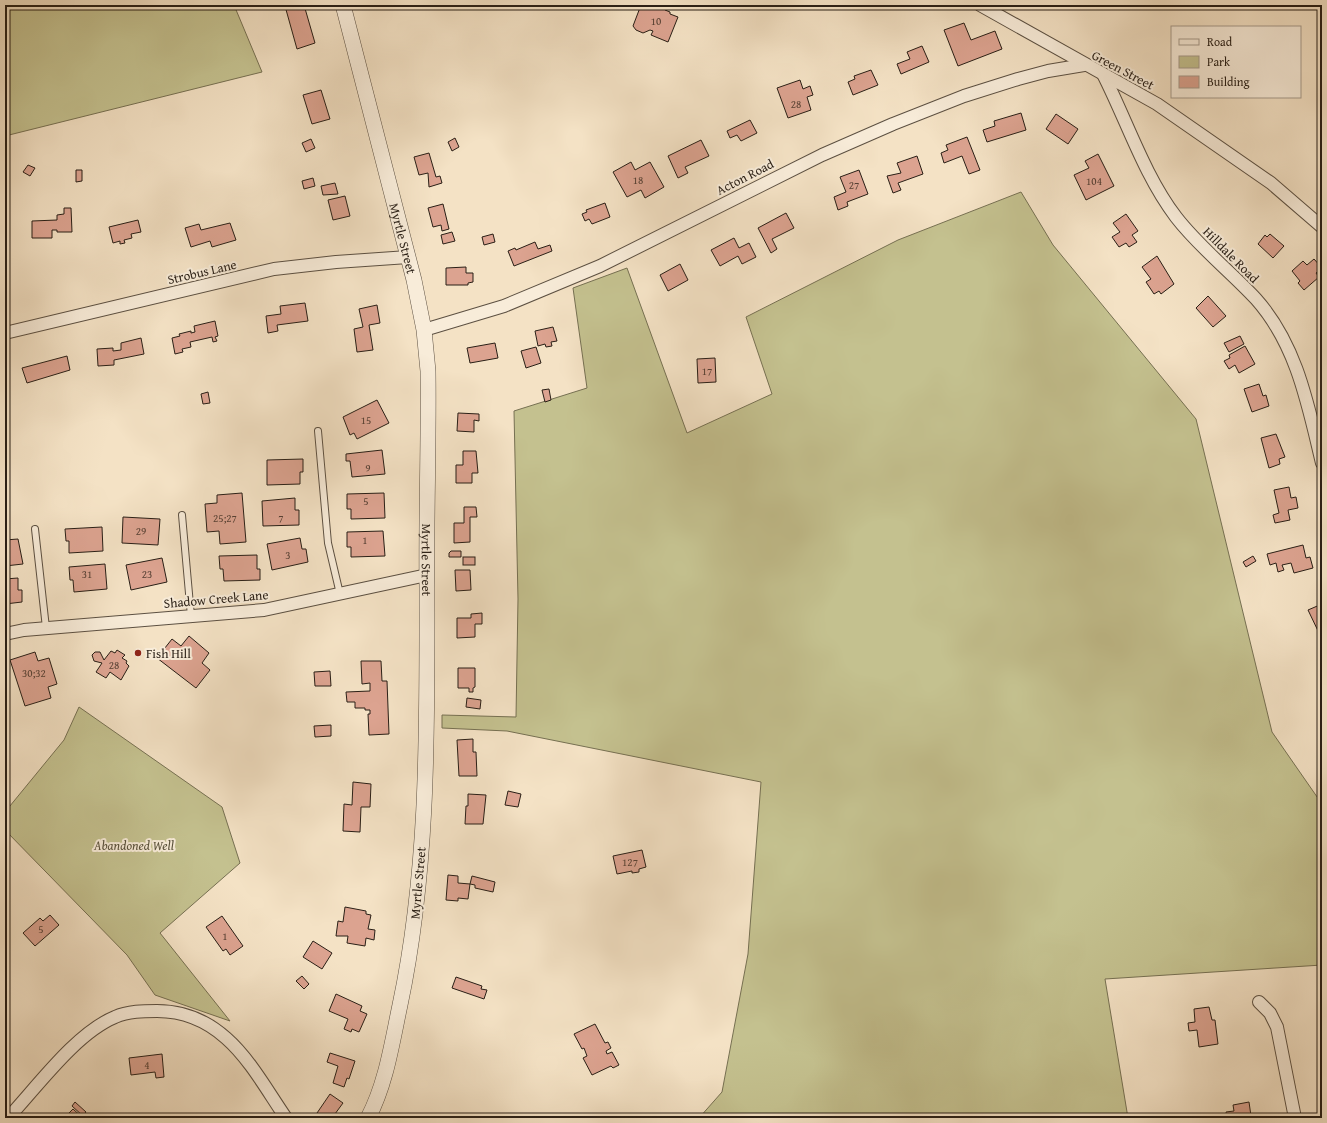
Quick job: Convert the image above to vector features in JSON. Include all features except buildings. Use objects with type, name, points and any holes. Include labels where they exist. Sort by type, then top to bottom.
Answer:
[{"type":"street","name":"Myrtle Street","points":[[343,5],[408,257],[424,330],[429,393],[427,756],[416,912],[408,971],[390,1054],[381,1086],[368,1118]]},
{"type":"street","name":"Green Street","points":[[980,5],[1084,65],[1157,104],[1271,183],[1322,227]]},
{"type":"street","name":"Acton Road","points":[[424,330],[504,306],[600,266],[822,154],[893,124],[964,96],[1018,79],[1048,71],[1084,65]]},
{"type":"street","name":"Hilldale Road","points":[[1103,74],[1121,110],[1145,167],[1176,216],[1192,236],[1256,300],[1277,327],[1290,350],[1298,373],[1322,463]]},
{"type":"street","name":"Strobus Lane","points":[[5,333],[274,269],[336,262],[408,257]]},
{"type":"street","name":"Shadow Creek Lane","points":[[5,634],[46,628],[264,610],[427,575]]},
{"type":"street","points":[[1259,1002],[1270,1013],[1277,1027],[1295,1118]]},
{"type":"street","points":[[8,1118],[71,1049],[94,1029],[116,1016],[142,1010],[165,1010],[189,1015],[211,1026],[227,1039],[242,1056],[286,1118]]},
{"type":"lane","points":[[318,431],[328,543],[340,594]]},
{"type":"lane","points":[[182,515],[191,616]]},
{"type":"lane","points":[[34,529],[46,628]]},
{"type":"green space","points":[[5,5],[234,5],[262,72],[5,136]]},
{"type":"green space","points":[[1021,192],[1053,245],[1196,419],[1272,732],[1322,804],[1322,965],[1105,979],[1128,1118],[699,1118],[722,1092],[748,954],[761,782],[507,731],[442,728],[442,715],[516,717],[518,599],[514,411],[587,388],[573,288],[627,268],[687,433],[772,394],[746,317],[898,240]]},
{"type":"green space","name":"Abandoned Well","points":[[79,707],[222,807],[240,863],[160,933],[230,1021],[155,995],[127,955],[5,830],[5,812],[64,740]]},
{"type":"place","name":"Fish Hill","points":[[138,653]]}]
